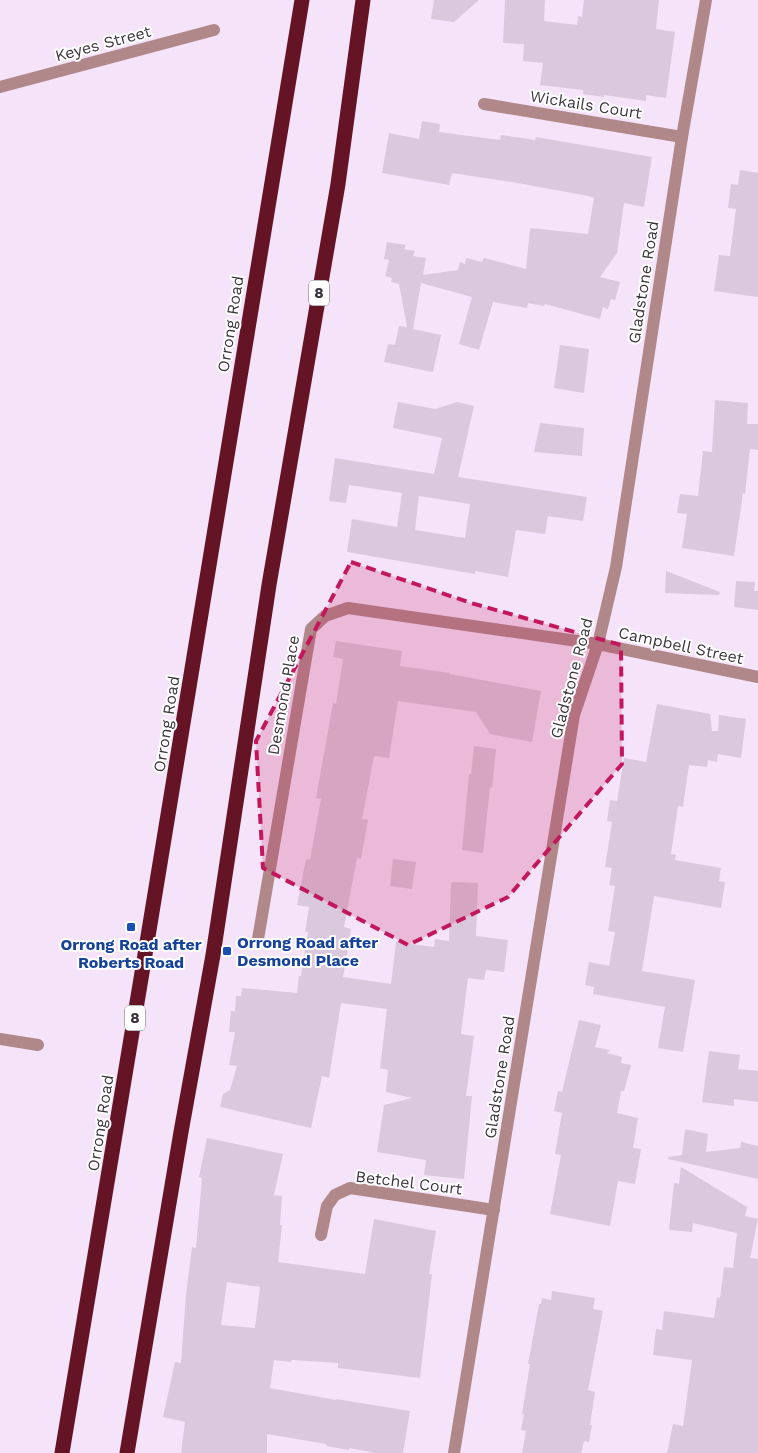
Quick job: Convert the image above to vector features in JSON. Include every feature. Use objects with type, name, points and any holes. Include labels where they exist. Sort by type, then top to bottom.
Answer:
[{"type":"highway","name":"Orrong Road","points":[[62,1453],[302,0]]},
{"type":"highway","name":"8","points":[[127,1453],[213,955],[269,585],[338,184],[363,0]]},
{"type":"street","name":"Gladstone Road","points":[[454,1453],[574,715],[598,644],[616,567],[682,137],[706,0]]},
{"type":"street","name":"Keyes Street","points":[[0,87],[214,30]]},
{"type":"street","name":"Wickails Court","points":[[484,104],[682,137]]},
{"type":"street","name":"Desmond Place","points":[[258,939],[311,629],[325,616],[348,608],[598,644]]},
{"type":"street","name":"Campbell Street","points":[[598,644],[758,677]]},
{"type":"street","points":[[0,1039],[38,1045]]},
{"type":"street","name":"Betchel Court","points":[[321,1235],[326,1206],[335,1195],[350,1188],[494,1210]]},
{"type":"highlighted area","points":[[351,562],[471,603],[621,645],[622,764],[508,897],[408,945],[263,868],[256,741]]},
{"type":"building","points":[[434,0],[479,0],[454,22],[431,19]]},
{"type":"building","points":[[505,0],[545,0],[544,21],[577,25],[578,16],[582,17],[584,0],[659,0],[656,29],[675,32],[666,98],[646,95],[646,101],[604,95],[604,97],[583,94],[583,90],[540,85],[543,63],[523,61],[524,44],[503,43]]},
{"type":"building","points":[[422,121],[440,124],[439,132],[500,140],[501,135],[535,140],[536,137],[652,157],[644,207],[624,203],[617,253],[600,277],[620,282],[615,300],[611,299],[608,309],[603,307],[600,319],[545,304],[544,306],[528,303],[527,308],[493,302],[479,350],[459,344],[472,297],[421,283],[413,329],[441,335],[433,372],[384,362],[388,344],[395,345],[399,326],[407,327],[399,284],[391,282],[392,278],[385,276],[389,260],[384,259],[387,242],[406,245],[404,249],[415,251],[413,256],[426,258],[423,275],[458,270],[460,262],[465,264],[466,258],[482,262],[484,258],[526,269],[530,228],[588,234],[594,198],[512,182],[452,173],[449,185],[382,173],[389,133],[419,139]]},
{"type":"building","points":[[740,170],[758,173],[758,297],[714,291],[719,255],[730,256],[736,209],[728,208],[731,184],[738,185]]},
{"type":"building","points":[[560,345],[589,349],[584,393],[554,388]]},
{"type":"building","points":[[715,400],[748,403],[747,424],[758,424],[758,450],[750,449],[745,494],[743,493],[734,556],[682,548],[687,514],[677,513],[680,494],[698,496],[703,451],[712,452]]},
{"type":"building","points":[[398,402],[435,409],[457,402],[474,406],[458,477],[587,497],[583,521],[548,516],[545,534],[516,530],[508,577],[475,571],[475,574],[347,552],[352,519],[397,527],[402,493],[349,485],[346,503],[329,501],[335,458],[434,474],[442,438],[393,428]],"holes":[[[419,496],[470,504],[465,538],[415,530]]]},
{"type":"building","points":[[540,423],[584,428],[582,456],[534,452]]},
{"type":"building","points":[[666,571],[720,592],[719,595],[665,593]]},
{"type":"building","points":[[736,581],[755,582],[754,591],[758,591],[758,610],[734,607]]},
{"type":"building","points":[[336,641],[402,651],[400,666],[450,673],[541,691],[532,742],[490,734],[476,712],[398,701],[389,758],[374,756],[362,819],[368,820],[361,859],[357,858],[344,927],[351,929],[343,977],[391,984],[396,942],[434,947],[435,939],[449,941],[451,882],[478,883],[476,936],[508,940],[504,972],[486,970],[484,980],[468,978],[461,1034],[474,1036],[466,1096],[472,1096],[464,1179],[424,1175],[426,1160],[377,1152],[384,1105],[412,1098],[386,1092],[388,1070],[380,1068],[387,1009],[341,1003],[329,1078],[322,1076],[311,1128],[220,1107],[223,1094],[230,1090],[237,1066],[229,1065],[235,1032],[229,1032],[231,1011],[235,1011],[236,996],[241,996],[242,988],[297,993],[308,932],[305,932],[309,907],[297,905],[306,859],[310,860],[321,799],[316,798],[333,703],[336,704],[343,659],[333,657]]},
{"type":"building","points":[[657,704],[710,714],[712,731],[718,731],[719,715],[746,719],[741,758],[718,754],[717,762],[708,760],[707,767],[689,765],[683,807],[678,806],[671,854],[676,855],[675,860],[721,868],[719,881],[725,882],[721,908],[654,896],[642,971],[695,980],[683,1052],[658,1048],[665,1007],[593,994],[594,987],[585,985],[589,962],[609,966],[615,932],[608,931],[615,886],[609,885],[612,868],[605,867],[612,822],[607,821],[610,800],[617,801],[624,758],[646,762]]},
{"type":"building","points":[[474,746],[496,749],[483,853],[462,850],[469,774],[471,774]]},
{"type":"building","points":[[393,859],[416,862],[412,889],[390,886]]},
{"type":"building","points":[[579,1020],[601,1025],[595,1047],[610,1050],[607,1053],[622,1057],[621,1063],[631,1065],[624,1091],[621,1091],[617,1113],[638,1118],[633,1148],[641,1149],[635,1184],[618,1181],[610,1226],[550,1214],[561,1155],[555,1154],[562,1113],[554,1111],[558,1091],[562,1092]]},
{"type":"building","points":[[709,1051],[740,1055],[738,1069],[758,1071],[758,1102],[734,1099],[734,1106],[702,1102]]},
{"type":"building","points":[[685,1129],[708,1134],[706,1152],[740,1148],[741,1142],[758,1146],[758,1179],[668,1159],[668,1157],[682,1155]]},
{"type":"building","points":[[207,1138],[283,1154],[274,1195],[282,1196],[280,1225],[282,1225],[278,1262],[365,1274],[374,1219],[436,1231],[429,1274],[432,1274],[420,1378],[338,1368],[338,1363],[274,1360],[270,1388],[410,1411],[403,1453],[376,1453],[349,1448],[349,1450],[267,1434],[267,1453],[181,1453],[185,1422],[163,1417],[175,1362],[181,1363],[192,1247],[196,1248],[202,1178],[199,1177]],"holes":[[[227,1282],[260,1287],[255,1328],[221,1325]]]},
{"type":"building","points":[[681,1167],[747,1207],[745,1216],[758,1219],[750,1258],[758,1259],[758,1453],[667,1453],[673,1424],[683,1426],[692,1360],[653,1355],[656,1329],[662,1330],[664,1311],[714,1318],[717,1297],[720,1298],[724,1267],[733,1268],[737,1233],[693,1223],[692,1232],[669,1230],[674,1183],[679,1184]]},
{"type":"building","points":[[552,1291],[595,1298],[593,1309],[603,1311],[588,1390],[595,1392],[589,1442],[584,1441],[581,1453],[522,1453],[526,1431],[521,1430],[524,1414],[522,1414],[530,1364],[528,1364],[539,1304],[541,1304],[542,1298],[551,1300]]},
{"type":"place","name":"Orrong Road after Roberts Road","points":[[131,927]]},
{"type":"place","name":"Orrong Road after Desmond Place","points":[[227,951]]}]
